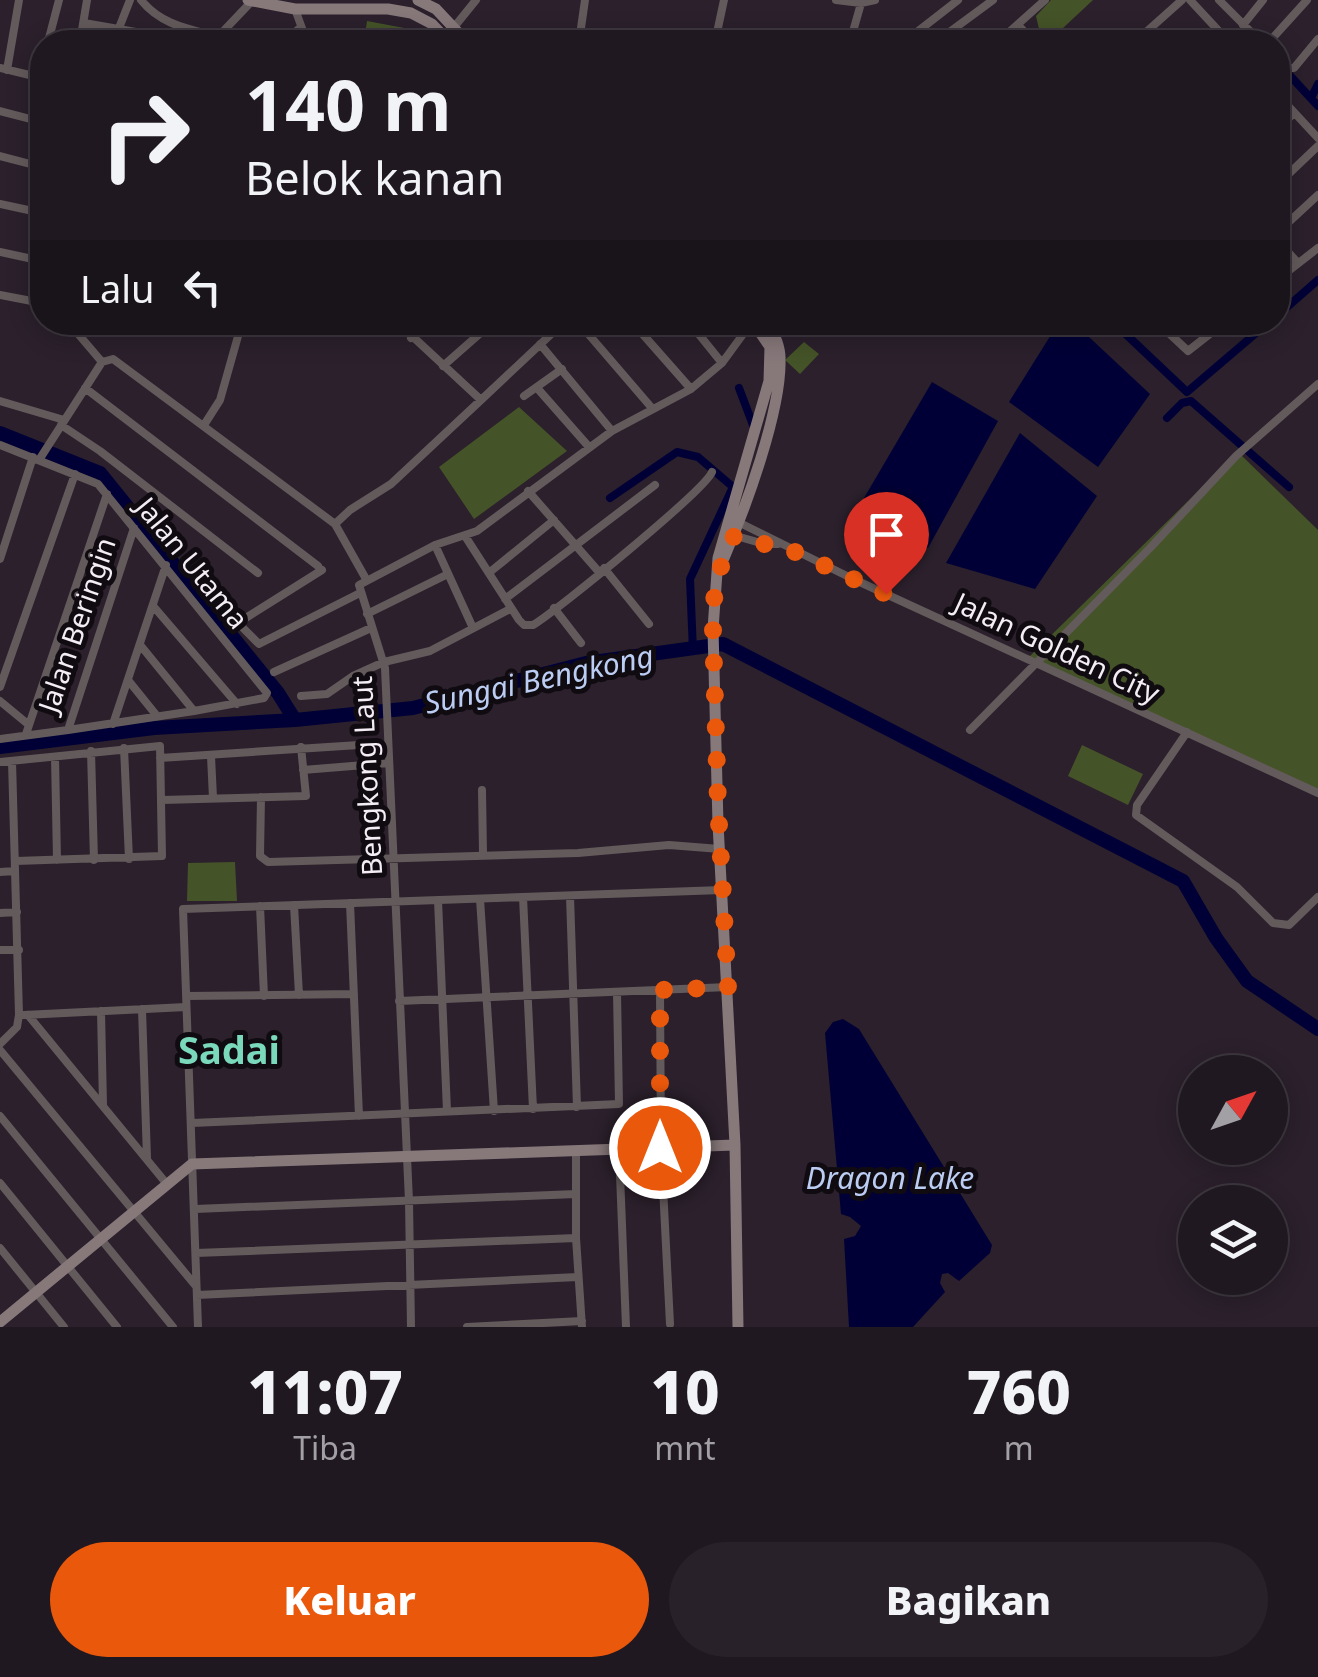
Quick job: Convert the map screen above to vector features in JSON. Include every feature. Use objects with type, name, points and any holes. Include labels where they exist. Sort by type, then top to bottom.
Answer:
[{"type":"main road","points":[[419,0],[436,9],[458,30]]},
{"type":"main road","points":[[250,1],[295,9],[388,4],[422,17],[436,30]]},
{"type":"main road","points":[[732,528],[769,381],[770,347],[762,335]]},
{"type":"main road","points":[[738,1327],[735,1146],[713,630],[715,581],[779,386],[780,355],[772,335]]},
{"type":"main road","points":[[3,1321],[192,1164],[735,1146]]},
{"type":"street","points":[[19,0],[3,69],[30,75]]},
{"type":"street","points":[[51,30],[58,0]]},
{"type":"street","points":[[83,30],[87,0]]},
{"type":"street","points":[[119,28],[130,0]]},
{"type":"street","points":[[141,0],[153,15],[190,30]]},
{"type":"street","points":[[455,26],[476,0]]},
{"type":"street","points":[[582,30],[586,0]]},
{"type":"street","points":[[718,30],[724,0]]},
{"type":"street","points":[[836,0],[875,0]]},
{"type":"street","points":[[920,30],[958,0]]},
{"type":"street","points":[[952,30],[993,0]]},
{"type":"street","points":[[1148,30],[1182,0]]},
{"type":"street","points":[[1190,0],[1218,30]]},
{"type":"street","points":[[1219,0],[1249,30]]},
{"type":"street","points":[[1243,24],[1263,0]]},
{"type":"street","points":[[1279,30],[1307,0]]},
{"type":"street","points":[[225,30],[250,1]]},
{"type":"street","points":[[1014,30],[1042,1]]},
{"type":"street","points":[[853,30],[861,2]]},
{"type":"street","points":[[295,9],[303,30]]},
{"type":"street","points":[[84,24],[124,30]]},
{"type":"street","points":[[297,30],[302,26]]},
{"type":"street","points":[[1019,26],[1023,30]]},
{"type":"street","points":[[1290,68],[1318,39]]},
{"type":"street","points":[[1290,108],[1318,138]]},
{"type":"street","points":[[0,111],[30,119]]},
{"type":"street","points":[[1290,117],[1294,113]]},
{"type":"street","points":[[1290,173],[1318,146]]},
{"type":"street","points":[[0,156],[30,164]]},
{"type":"street","points":[[1290,221],[1318,195]]},
{"type":"street","points":[[0,204],[30,210]]},
{"type":"street","points":[[1290,270],[1318,248]]},
{"type":"street","points":[[0,252],[30,258]]},
{"type":"street","points":[[1290,255],[1298,264]]},
{"type":"street","points":[[0,295],[30,301]]},
{"type":"street","points":[[79,335],[102,362]]},
{"type":"street","points":[[204,425],[220,400],[238,335]]},
{"type":"street","points":[[408,335],[480,400]]},
{"type":"street","points":[[411,338],[414,335]]},
{"type":"street","points":[[443,366],[478,335]]},
{"type":"street","points":[[335,524],[391,484],[550,335]]},
{"type":"street","points":[[589,335],[652,408]]},
{"type":"street","points":[[643,335],[690,389]]},
{"type":"street","points":[[700,335],[722,362]]},
{"type":"street","points":[[85,388],[320,568],[241,620],[258,644],[360,593],[359,586],[366,579],[435,545],[477,531],[612,431],[690,389],[722,362],[743,335]]},
{"type":"street","points":[[1172,335],[1188,351],[1208,335]]},
{"type":"street","points":[[540,344],[612,431]]},
{"type":"street","points":[[0,560],[38,457],[102,362],[109,358],[335,524],[366,579]]},
{"type":"street","points":[[524,396],[562,369]]},
{"type":"street","points":[[970,730],[1242,451],[1318,384]]},
{"type":"street","points":[[538,389],[589,447]]},
{"type":"street","points":[[0,401],[62,423],[258,573]]},
{"type":"street","name":"Jalan Utama","points":[[0,444],[96,482],[265,688],[264,698],[238,704]]},
{"type":"street","points":[[464,536],[510,609],[529,626],[693,494],[710,479],[712,472]]},
{"type":"street","points":[[0,687],[75,474]]},
{"type":"street","points":[[504,598],[654,485]]},
{"type":"street","points":[[528,491],[649,624]]},
{"type":"street","points":[[0,702],[28,729],[106,494]]},
{"type":"street","points":[[490,572],[554,520]]},
{"type":"street","name":"Jalan Beringin","points":[[0,738],[28,729],[68,730],[134,528]]},
{"type":"street","name":"Jalan Golden City","points":[[732,528],[778,544],[1318,792]]},
{"type":"street","points":[[435,545],[473,628]]},
{"type":"street","points":[[113,724],[166,565]]},
{"type":"street","points":[[367,614],[448,574]]},
{"type":"street","name":"Bengkong Laut","points":[[360,593],[384,662],[408,1158],[410,1327]]},
{"type":"street","points":[[154,607],[238,704]]},
{"type":"street","points":[[554,608],[581,643]]},
{"type":"street","points":[[301,696],[327,694],[352,676],[384,662],[430,651],[510,609]]},
{"type":"street","points":[[274,672],[372,628]]},
{"type":"street","points":[[140,646],[194,711]]},
{"type":"street","points":[[128,680],[157,716]]},
{"type":"street","points":[[68,730],[238,704]]},
{"type":"street","points":[[1187,732],[1137,805],[1136,815],[1238,888],[1273,923],[1289,925],[1318,897]]},
{"type":"street","points":[[0,762],[159,744],[163,855],[16,860]]},
{"type":"street","points":[[160,758],[360,745],[368,748],[377,762]]},
{"type":"street","points":[[162,800],[306,796],[301,747]]},
{"type":"street","points":[[124,748],[129,859]]},
{"type":"street","points":[[90,750],[94,860]]},
{"type":"street","points":[[211,756],[213,798]]},
{"type":"street","points":[[55,757],[56,860]]},
{"type":"street","points":[[12,761],[16,912],[24,1015],[0,1047],[199,1292]]},
{"type":"street","points":[[303,770],[389,763]]},
{"type":"street","points":[[482,790],[482,854]]},
{"type":"street","points":[[260,797],[260,856],[264,861],[596,852],[669,845],[720,849]]},
{"type":"street","points":[[0,810],[14,809]]},
{"type":"street","points":[[0,850],[15,850]]},
{"type":"street","points":[[0,872],[15,871]]},
{"type":"street","points":[[198,1327],[183,909],[722,890]]},
{"type":"street","points":[[570,896],[576,1108]]},
{"type":"street","points":[[523,897],[534,1109]]},
{"type":"street","points":[[480,898],[494,1111]]},
{"type":"street","points":[[438,900],[447,1111]]},
{"type":"street","points":[[350,903],[359,1116]]},
{"type":"street","points":[[294,905],[299,995]]},
{"type":"street","points":[[260,906],[264,996]]},
{"type":"street","points":[[0,912],[16,912]]},
{"type":"street","points":[[0,950],[18,950]]},
{"type":"street","points":[[399,1001],[728,987]]},
{"type":"street","points":[[660,990],[660,1148],[670,1324]]},
{"type":"street","points":[[192,1123],[620,1104],[617,992]]},
{"type":"street","points":[[186,996],[354,994]]},
{"type":"street","points":[[24,1015],[186,1007]]},
{"type":"street","points":[[142,1008],[147,1158]]},
{"type":"street","points":[[101,1010],[102,1105]]},
{"type":"street","points":[[24,1015],[166,1183]]},
{"type":"street","points":[[0,1116],[174,1327]]},
{"type":"street","points":[[619,1149],[626,1327]]},
{"type":"street","points":[[466,1327],[582,1324],[576,1238],[576,1151]]},
{"type":"street","points":[[0,1183],[118,1327]]},
{"type":"street","points":[[195,1210],[576,1194]]},
{"type":"street","points":[[196,1253],[576,1238]]},
{"type":"street","points":[[0,1248],[64,1327]]},
{"type":"street","points":[[199,1292],[578,1278]]},
{"type":"green space","points":[[1051,0],[1093,0],[1061,30],[1039,30],[1036,16]]},
{"type":"green space","points":[[367,21],[415,30],[366,30]]},
{"type":"green space","points":[[804,342],[819,354],[800,374],[785,360]]},
{"type":"green space","points":[[519,407],[567,451],[474,519],[439,467]]},
{"type":"green space","points":[[1238,452],[1318,530],[1318,790],[1029,657]]},
{"type":"green space","points":[[1082,745],[1143,774],[1128,805],[1068,776]]},
{"type":"green space","points":[[235,862],[237,901],[187,901],[188,863]]},
{"type":"water","points":[[1051,335],[1087,335],[1150,394],[1098,467],[1009,402]]},
{"type":"water","points":[[932,382],[998,421],[928,548],[857,510]]},
{"type":"water","points":[[1020,433],[1097,496],[1035,589],[946,563]]},
{"type":"water","name":"Dragon Lake","points":[[843,1019],[859,1029],[992,1245],[990,1253],[959,1281],[948,1273],[942,1274],[940,1283],[945,1292],[913,1327],[849,1327],[844,1239],[855,1236],[861,1226],[841,1214],[825,1033],[833,1022]]},
{"type":"waterway","points":[[1290,76],[1318,106]]},
{"type":"waterway","points":[[1311,98],[1318,84]]},
{"type":"waterway","points":[[1290,304],[1318,280]]},
{"type":"waterway","points":[[1127,335],[1187,392],[1254,335]]},
{"type":"waterway","points":[[739,388],[753,425]]},
{"type":"waterway","points":[[1167,418],[1182,403],[1191,401],[1289,487]]},
{"type":"waterway","points":[[0,433],[100,473],[278,693],[295,720]]},
{"type":"waterway","points":[[610,498],[677,452],[698,457],[733,487],[690,579],[693,651]]},
{"type":"waterway","name":"Sungai Bengkong","points":[[0,747],[154,728],[413,708],[586,663],[723,644],[1183,881],[1247,981],[1318,1029]]},
{"type":"district","name":"Sadai","points":[[229,1051]]},
{"type":"route","points":[[660,1148],[660,990],[728,987],[714,718],[715,581],[734,536],[778,544],[886,594]]}]
